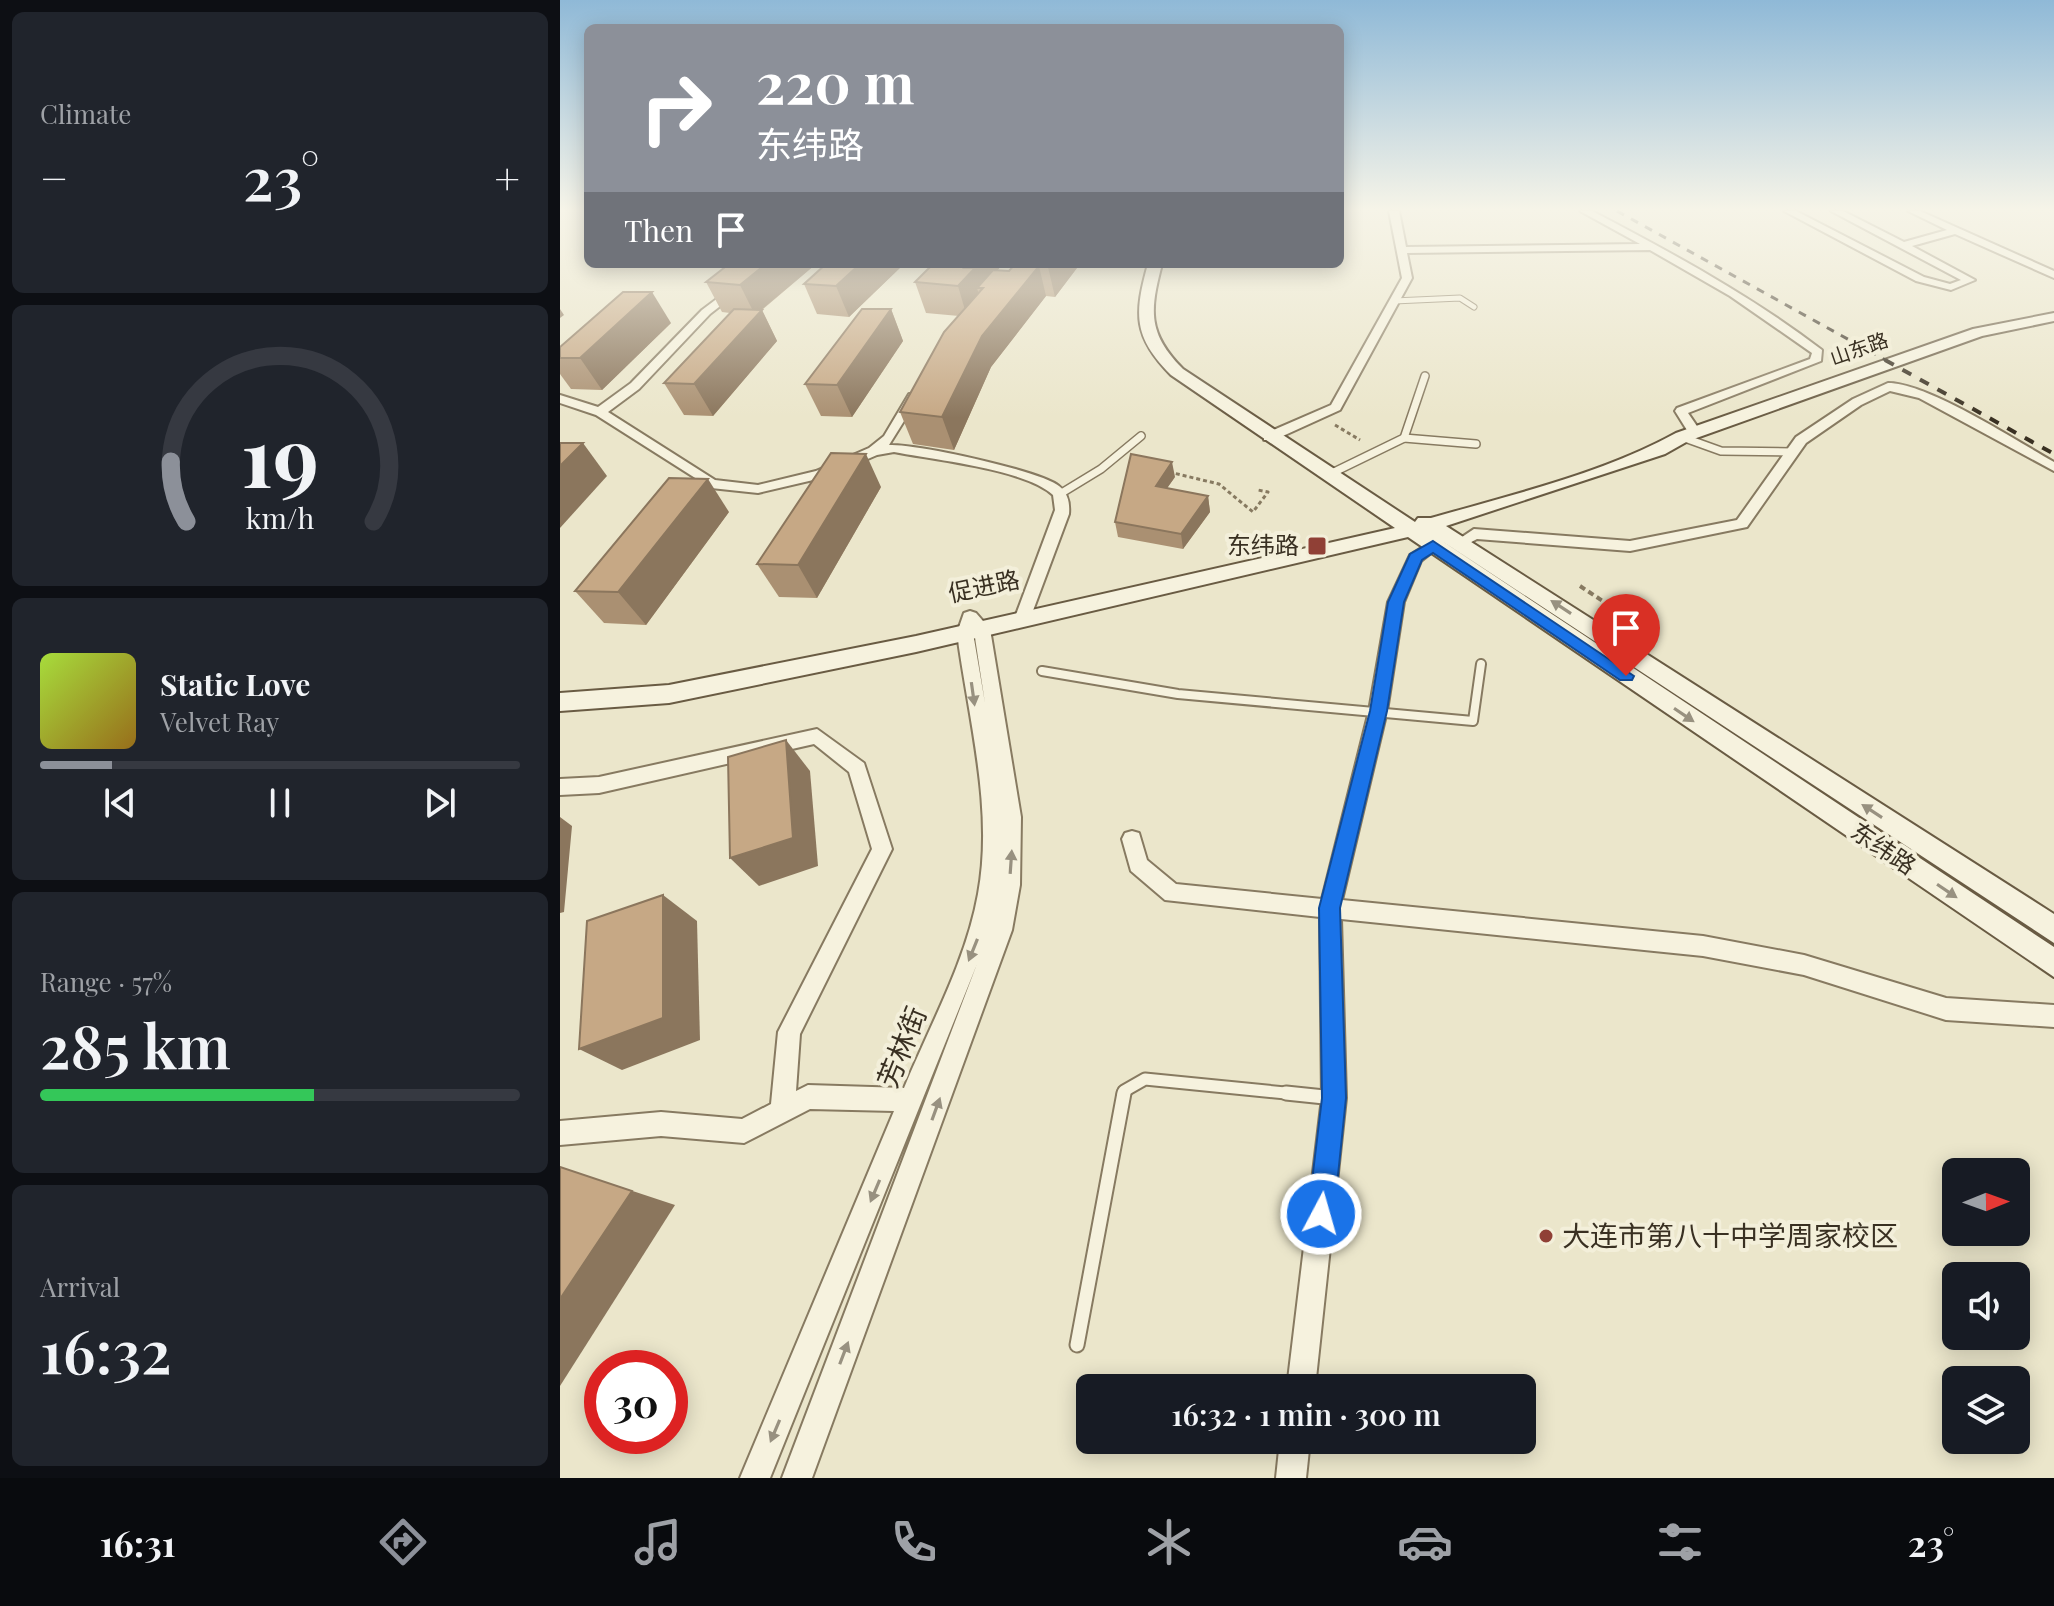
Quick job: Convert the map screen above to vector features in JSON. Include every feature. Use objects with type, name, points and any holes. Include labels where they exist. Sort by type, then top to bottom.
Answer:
[{"type":"main road","name":"东纬路","points":[[1152,280],[1144,315],[1151,345],[1177,372],[1334,472],[2054,963]]},
{"type":"main road","name":"东纬路","points":[[1165,280],[1158,315],[1166,343],[1191,369],[1276,434]]},
{"type":"main road","name":"山东路","points":[[1417,528],[1583,477],[1659,450],[1688,434],[1978,332],[2054,317]]},
{"type":"main road","name":"东纬路","points":[[1417,528],[1460,543],[2054,930]]},
{"type":"main road","name":"促进路","points":[[560,702],[669,694],[1025,612],[1417,528]]},
{"type":"main road","name":"促进路","points":[[560,687],[602,688],[673,678],[972,626]]},
{"type":"street","points":[[600,412],[635,386],[706,312],[748,280]]},
{"type":"street","points":[[1276,434],[1336,407],[1406,280]]},
{"type":"street","points":[[1688,434],[1681,411],[1815,361],[1818,352],[1794,333],[1706,280]]},
{"type":"street","points":[[1924,280],[1951,287],[1970,280]]},
{"type":"street","points":[[560,399],[600,412],[711,484],[758,489],[796,481],[848,464],[874,451],[889,438],[922,382]]},
{"type":"street","points":[[1460,543],[1474,534],[1630,546],[1742,524],[1801,440],[1857,402],[1888,387],[1900,387],[1923,395],[2054,467]]},
{"type":"street","points":[[874,451],[894,448],[1034,478],[1060,494],[1064,502],[1062,514],[1025,612]]},
{"type":"street","points":[[1303,1374],[1334,1098],[1330,908],[1378,711],[1396,602],[1415,558],[1417,528]]},
{"type":"street","points":[[797,1478],[1001,930],[1010,885],[1011,817],[972,626]]},
{"type":"street","name":"芳林街","points":[[755,1478],[979,934],[990,885],[991,818],[972,626]]},
{"type":"street","points":[[560,787],[599,785],[817,736],[857,768],[882,849],[789,1032],[782,1111]]},
{"type":"street","points":[[1132,839],[1138,865],[1172,893],[1703,946],[1804,965],[1946,1009],[2054,1016]]},
{"type":"street","points":[[560,1133],[661,1124],[744,1131],[808,1097],[913,1100]]},
{"type":"street","points":[[1291,1478],[1294,1454]]},
{"type":"lane","points":[[1394,301],[1460,298],[1474,307]]},
{"type":"lane","points":[[1404,438],[1425,376]]},
{"type":"lane","points":[[1688,434],[1701,449],[1717,453],[1792,452]]},
{"type":"lane","points":[[1060,494],[1101,469],[1141,436]]},
{"type":"lane","points":[[1334,472],[1404,438],[1476,444]]},
{"type":"lane","points":[[1042,671],[1178,694],[1473,721],[1481,664]]},
{"type":"lane","points":[[1077,1345],[1124,1091],[1145,1079],[1334,1098]]},
{"type":"path","points":[[1328,422],[1360,440]]},
{"type":"path","points":[[1165,471],[1219,484],[1253,512],[1268,492],[1258,490]]},
{"type":"path","points":[[1580,586],[1621,613]]},
{"type":"building","points":[[709,280],[746,280],[740,285],[706,282]]},
{"type":"building","points":[[808,280],[843,280],[836,286],[804,284]]},
{"type":"building","points":[[917,280],[964,280],[958,286],[915,282]]},
{"type":"building","points":[[984,280],[1028,280],[982,336],[942,417],[900,412],[944,332],[983,288],[977,288]]},
{"type":"building","points":[[623,292],[652,292],[580,358],[560,358],[560,347]]},
{"type":"building","points":[[734,309],[762,310],[694,384],[664,383]]},
{"type":"building","points":[[862,309],[891,309],[837,385],[805,384]]},
{"type":"building","points":[[560,443],[583,443],[560,466]]},
{"type":"building","points":[[831,453],[866,454],[798,565],[757,564]]},
{"type":"building","points":[[1131,454],[1172,462],[1156,486],[1208,496],[1181,534],[1115,522]]},
{"type":"building","points":[[669,478],[708,479],[618,592],[575,591]]},
{"type":"building","points":[[786,740],[793,838],[730,858],[728,757]]},
{"type":"building","points":[[663,895],[663,1018],[579,1049],[587,921]]},
{"type":"building","points":[[560,1167],[632,1191],[560,1299]]},
{"type":"railway","points":[[1741,280],[1889,362]]},
{"type":"railway","points":[[1885,360],[2054,454]]},
{"type":"place","name":"东纬路","points":[[1317,546]]},
{"type":"place","name":"大连市第八十中学周家校区","points":[[1546,1236]]},
{"type":"route","points":[[1321,1214],[1334,1098],[1330,908],[1378,711],[1396,602],[1415,558],[1433,546],[1626,676]]}]
